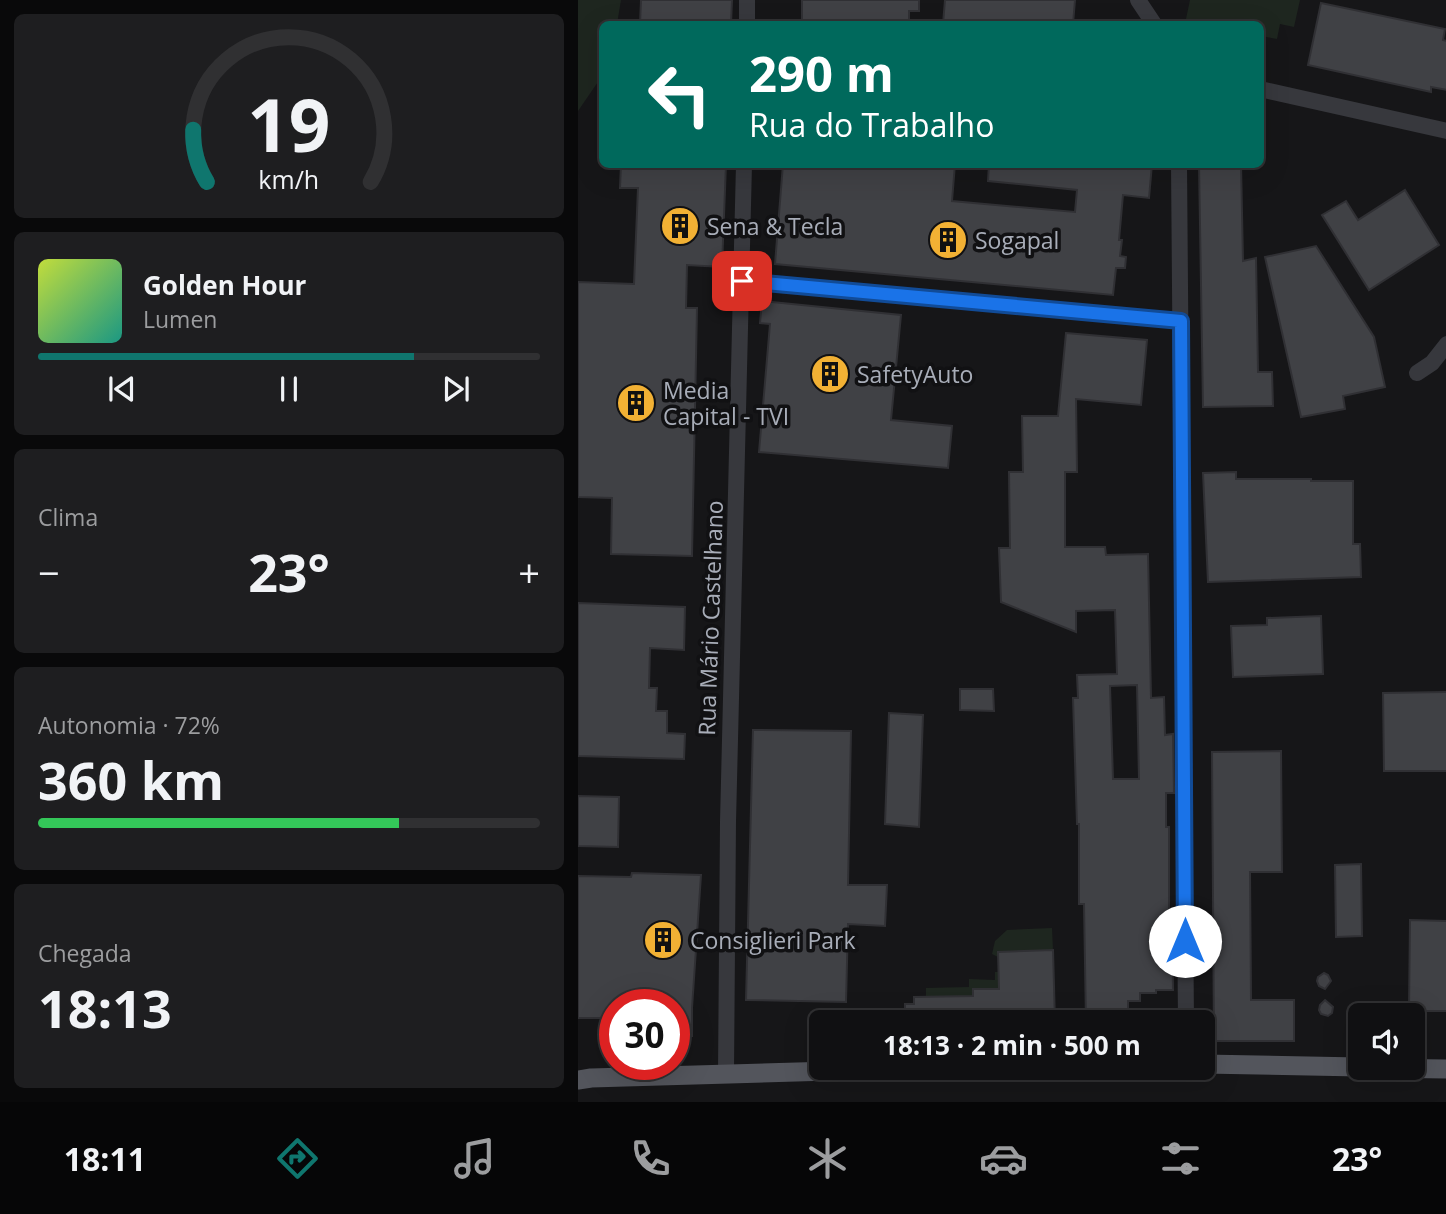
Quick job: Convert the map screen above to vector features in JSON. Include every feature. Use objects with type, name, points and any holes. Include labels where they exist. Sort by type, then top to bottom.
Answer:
[{"type":"main road","points":[[1215,1064],[1348,1067]]},
{"type":"main road","points":[[1425,1069],[1447,1069]]},
{"type":"main road","points":[[578,1080],[591,1077],[809,1071]]},
{"type":"street","points":[[747,0],[747,21]]},
{"type":"street","points":[[1138,0],[1152,21]]},
{"type":"street","points":[[1264,90],[1447,131]]},
{"type":"street","name":"Rua Mário Castelhano","points":[[726,1073],[728,822],[744,168]]},
{"type":"street","points":[[1179,168],[1186,1010]]},
{"type":"street","points":[[742,281],[1181,321]]},
{"type":"street","points":[[1417,373],[1432,363],[1447,344]]},
{"type":"shaded area","points":[[578,0],[621,0],[618,21],[599,21],[599,80],[578,111]]},
{"type":"shaded area","points":[[1190,0],[1300,0],[1294,27],[1280,24],[1277,39],[1264,37],[1264,21],[1186,19]]},
{"type":"shaded area","points":[[1052,928],[1053,950],[998,952],[998,957],[992,954],[995,941],[1007,930]]},
{"type":"shaded area","points":[[995,972],[998,972],[999,989],[973,989],[973,996],[926,997],[926,988],[969,987],[969,979],[995,980]]},
{"type":"building","points":[[641,0],[732,0],[731,21],[640,21]]},
{"type":"building","points":[[802,0],[919,0],[919,11],[909,11],[909,21],[802,21]]},
{"type":"building","points":[[945,0],[1075,0],[1073,21],[943,21]]},
{"type":"building","points":[[1321,3],[1445,29],[1443,40],[1447,41],[1447,90],[1431,87],[1431,92],[1308,65]]},
{"type":"building","name":"Media Capital - TVI","points":[[621,168],[726,168],[722,267],[687,265],[686,308],[697,308],[692,556],[611,554],[612,498],[578,497],[578,282],[634,284],[638,188],[620,188]]},
{"type":"building","name":"Sogapal","points":[[783,168],[955,168],[952,201],[1075,212],[1077,190],[988,181],[989,168],[1152,168],[1149,198],[1123,195],[1119,240],[1122,240],[1120,256],[1126,257],[1125,268],[1116,268],[1113,295],[775,264]]},
{"type":"building","points":[[1199,168],[1241,168],[1243,261],[1256,258],[1258,372],[1272,372],[1273,406],[1203,407]]},
{"type":"building","points":[[1405,190],[1439,245],[1369,290],[1322,215],[1346,201],[1358,220]]},
{"type":"building","points":[[1316,246],[1374,337],[1385,387],[1343,396],[1345,409],[1301,417],[1265,257]]},
{"type":"building","points":[[762,301],[901,315],[891,420],[952,426],[948,468],[759,452],[770,324],[760,323]]},
{"type":"building","points":[[1066,333],[1147,340],[1141,405],[1076,399],[1077,472],[1065,472],[1065,547],[1105,547],[1106,555],[1148,554],[1151,698],[1164,697],[1165,735],[1173,734],[1174,793],[1166,793],[1166,827],[1169,827],[1169,915],[1172,915],[1173,990],[1140,993],[1140,1001],[1128,1001],[1128,1010],[1086,1010],[1084,904],[1079,904],[1079,824],[1073,698],[1078,698],[1077,675],[1117,674],[1115,610],[1076,611],[1076,632],[1001,602],[999,548],[1010,548],[1009,472],[1023,472],[1022,416],[1058,416]],"holes":[[[1137,685],[1139,779],[1113,779],[1110,686]]]},
{"type":"building","points":[[1236,472],[1236,479],[1353,481],[1353,544],[1360,544],[1361,577],[1208,582],[1203,473]]},
{"type":"building","points":[[578,603],[685,607],[684,650],[650,648],[649,688],[657,688],[656,711],[667,711],[667,733],[685,734],[684,759],[578,756]]},
{"type":"building","points":[[1321,616],[1323,674],[1233,677],[1231,626],[1267,625],[1267,618]]},
{"type":"building","points":[[960,689],[993,689],[994,711],[960,710]]},
{"type":"building","points":[[1447,692],[1447,771],[1384,771],[1383,693]]},
{"type":"building","points":[[889,713],[923,715],[919,827],[885,824]]},
{"type":"building","points":[[753,730],[851,731],[848,885],[887,885],[885,926],[848,924],[846,1002],[746,1000]]},
{"type":"building","points":[[1281,751],[1282,872],[1250,872],[1251,1000],[1294,1000],[1294,1041],[1215,1041],[1212,752]]},
{"type":"building","points":[[578,796],[619,797],[618,847],[578,846]]},
{"type":"building","points":[[1361,864],[1362,936],[1336,937],[1335,865]]},
{"type":"building","points":[[632,873],[701,875],[692,1036],[690,989],[599,989],[599,1018],[578,1018],[578,876],[631,877]]},
{"type":"building","points":[[1410,920],[1447,921],[1447,1011],[1425,1011],[1425,1003],[1409,1003]]},
{"type":"building","points":[[1053,950],[1055,1010],[905,1010],[905,1004],[914,1004],[914,997],[973,996],[973,989],[999,989],[998,952]]},
{"type":"building","points":[[1324,973],[1331,981],[1325,989],[1319,986],[1317,981]]},
{"type":"building","points":[[1325,1000],[1333,1007],[1328,1016],[1321,1014],[1319,1010]]},
{"type":"place","name":"Sena & Tecla","points":[[680,226]]},
{"type":"place","name":"Sogapal","points":[[948,240]]},
{"type":"place","name":"SafetyAuto","points":[[830,374]]},
{"type":"place","name":"Media Capital - TVI","points":[[636,403]]},
{"type":"place","name":"Consiglieri Park","points":[[663,940]]},
{"type":"route","points":[[742,281],[1181,321],[1185,941]]}]
